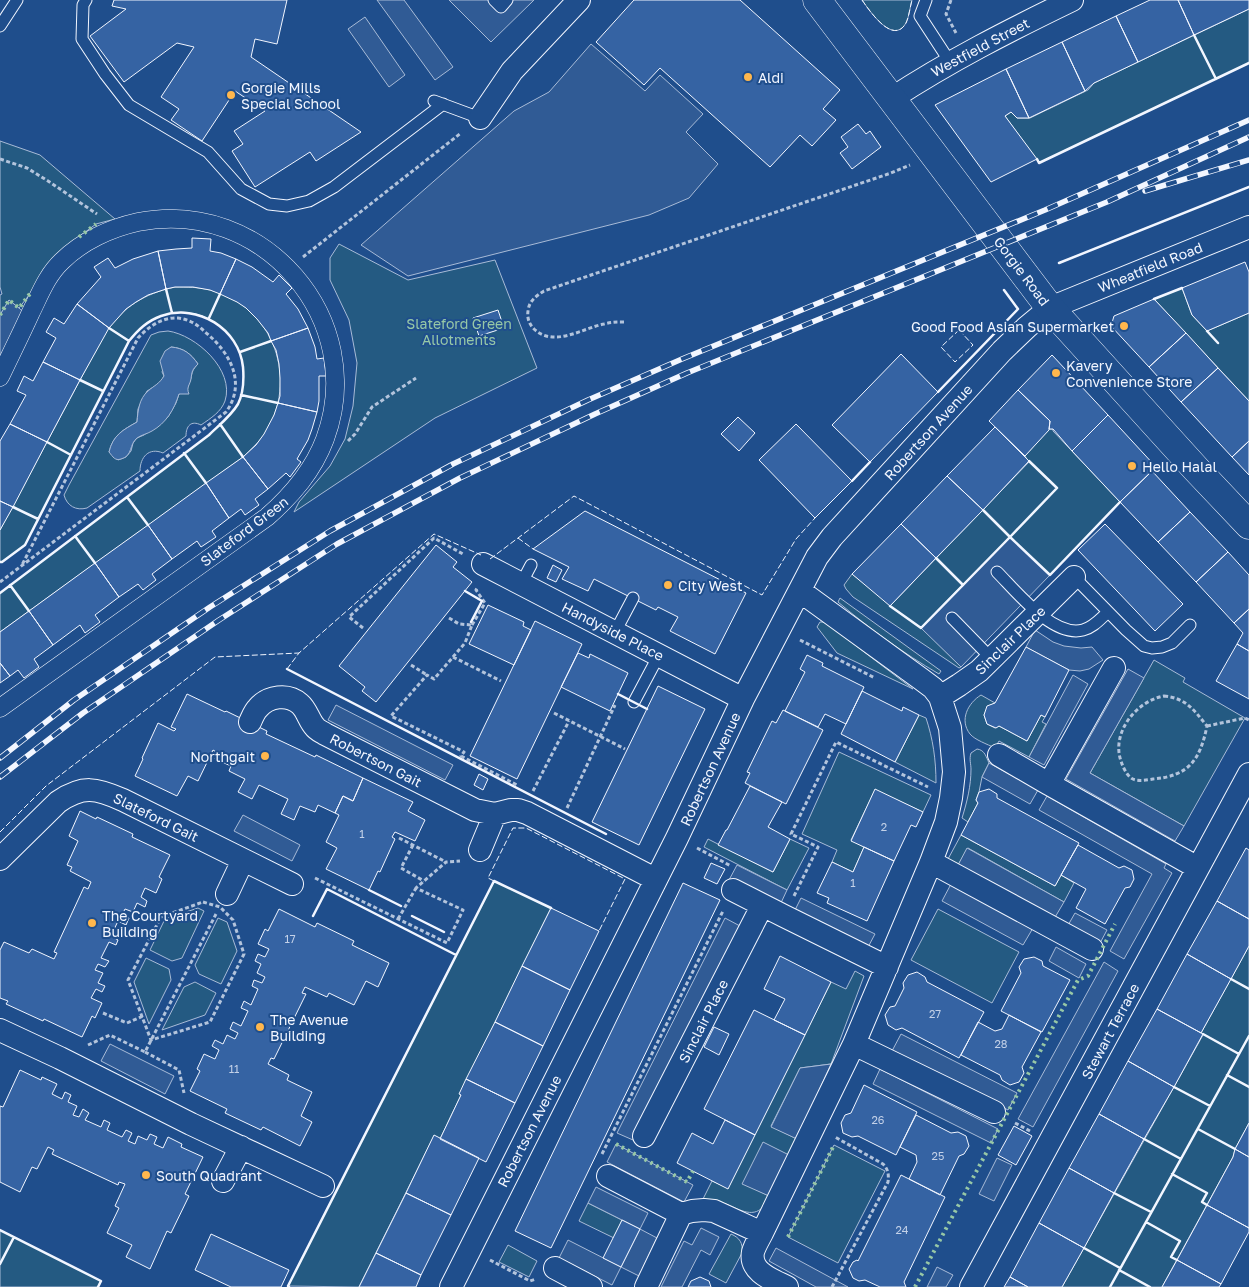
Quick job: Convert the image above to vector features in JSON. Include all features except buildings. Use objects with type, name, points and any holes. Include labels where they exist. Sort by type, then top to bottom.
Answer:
[{"type":"main road","name":"Gorgie Road","points":[[817,0],[1050,308],[1249,525]]},
{"type":"street","points":[[480,118],[512,71],[579,0]]},
{"type":"street","name":"Westfield Street","points":[[891,99],[958,57],[1072,0]]},
{"type":"street","name":"Slateford Green","points":[[0,377],[48,276],[62,260],[100,235],[117,228],[149,220],[181,219],[226,228],[254,241],[288,268],[307,292],[320,314],[331,345],[335,378],[334,405],[325,439],[314,462],[293,492],[266,516],[0,708]]},
{"type":"street","name":"Wheatfield Road","points":[[1050,308],[1249,227]]},
{"type":"street","name":"Robertson Avenue","points":[[451,1287],[677,838],[743,699],[817,557],[832,537],[1002,350],[1050,308]]},
{"type":"street","name":"Handyside Place","points":[[483,564],[526,574],[615,632],[743,699]]},
{"type":"street","name":"Sinclair Place","points":[[940,697],[969,679],[1074,577]]},
{"type":"street","points":[[787,1287],[761,1273],[755,1265],[753,1252],[854,1044],[931,862],[946,822],[954,772],[950,728],[940,697],[933,688],[800,591]]},
{"type":"street","points":[[1049,784],[1114,668]]},
{"type":"street","name":"Robertson Gait","points":[[250,722],[257,709],[265,702],[274,698],[284,697],[294,700],[302,705],[315,728],[475,810],[495,814],[511,810],[527,813],[655,879]]},
{"type":"street","points":[[999,755],[1198,868]]},
{"type":"street","name":"Stewart Terrace","points":[[971,1287],[1249,774]]},
{"type":"street","name":"Slateford Gait","points":[[0,859],[58,802],[78,791],[95,790],[123,800],[292,884]]},
{"type":"street","points":[[480,850],[495,814]]},
{"type":"street","points":[[225,902],[243,860]]},
{"type":"street","points":[[931,862],[1092,949]]},
{"type":"street","points":[[733,890],[887,967]]},
{"type":"street","name":"Sinclair Place","points":[[644,1136],[762,906]]},
{"type":"street","points":[[0,1030],[60,1058],[190,1124],[323,1186]]},
{"type":"street","points":[[854,1044],[994,1112]]},
{"type":"street","points":[[223,1181],[241,1148]]},
{"type":"street","points":[[608,1176],[681,1214],[692,1211],[714,1211],[762,1233]]},
{"type":"street","points":[[646,1287],[681,1214]]},
{"type":"street","points":[[555,1268],[591,1287]]},
{"type":"lane","points":[[0,26],[17,0]]},
{"type":"lane","points":[[86,0],[83,5],[82,39],[105,74],[129,104],[208,152],[241,189],[269,204],[287,206],[309,201],[334,187],[439,102],[480,118]]},
{"type":"lane","points":[[494,0],[501,7],[507,0]]},
{"type":"lane","points":[[926,0],[920,16],[958,57]]},
{"type":"lane","points":[[997,572],[1038,614],[1066,630],[1084,630],[1095,625],[1108,612]]},
{"type":"lane","points":[[1074,577],[1144,646],[1152,648],[1162,647],[1172,643],[1190,626]]},
{"type":"lane","points":[[615,632],[633,598]]},
{"type":"lane","points":[[952,618],[992,658]]},
{"type":"lane","points":[[634,702],[659,655]]},
{"type":"path","points":[[951,0],[946,14],[958,57]]},
{"type":"path","points":[[288,268],[480,118]]},
{"type":"path","points":[[624,322],[603,324],[558,338],[547,337],[536,331],[530,324],[528,316],[529,306],[535,297],[544,291],[891,173],[934,154]]},
{"type":"path","points":[[0,159],[27,168],[48,180],[117,228]]},
{"type":"path","points":[[0,582],[226,412],[235,392],[235,374],[222,348],[213,338],[196,325],[179,318],[151,326],[138,338],[22,565]]},
{"type":"path","points":[[314,462],[332,458],[355,434],[372,407],[416,378]]},
{"type":"path","points":[[363,628],[349,617],[434,538],[483,564],[476,590],[485,603],[472,625],[465,643],[434,679],[411,665]]},
{"type":"path","points":[[449,618],[459,624],[472,625]]},
{"type":"path","points":[[780,629],[880,680]]},
{"type":"path","points":[[453,657],[501,681]]},
{"type":"path","points":[[427,675],[391,716],[464,752],[461,756],[523,788]]},
{"type":"path","points":[[1164,696],[1178,698],[1191,707],[1207,726],[1204,741],[1196,758],[1185,770],[1166,778],[1139,780],[1131,778],[1124,768],[1119,752],[1122,731],[1133,714],[1150,700],[1164,696]]},
{"type":"path","points":[[566,810],[619,697]]},
{"type":"path","points":[[554,713],[625,749]]},
{"type":"path","points":[[1207,726],[1245,718],[1249,720]]},
{"type":"path","points":[[532,793],[569,721]]},
{"type":"path","points":[[784,916],[818,847],[791,834],[836,742],[951,798]]},
{"type":"path","points":[[399,838],[446,862],[474,862],[480,850]]},
{"type":"path","points":[[608,1176],[594,1170],[733,890],[722,884],[731,866],[677,838]]},
{"type":"path","points":[[413,845],[401,868],[424,881]]},
{"type":"path","points":[[398,919],[416,888],[446,862]]},
{"type":"path","points":[[292,884],[299,871],[447,943],[463,910],[416,888]]},
{"type":"path","points":[[151,1040],[128,980],[161,916],[203,902],[225,902]]},
{"type":"path","points":[[145,1052],[225,902]]},
{"type":"path","points":[[151,1040],[210,1022],[244,954],[225,902]]},
{"type":"path","points":[[103,1013],[126,1024],[143,1016]]},
{"type":"path","points":[[60,1058],[110,1035],[145,1052],[179,1070],[190,1124]]},
{"type":"path","points":[[994,1112],[1050,1142]]},
{"type":"path","points":[[814,1126],[883,1164],[887,1168],[889,1178],[832,1287]]},
{"type":"path","points":[[470,1250],[530,1281],[555,1268]]},
{"type":"green space","points":[[862,0],[912,0],[906,23],[901,29],[895,31],[882,24]]},
{"type":"green space","points":[[1249,9],[1249,63],[1039,163],[1005,116],[1011,112],[1017,118],[1030,118],[1088,90],[1094,83]]},
{"type":"green space","points":[[0,141],[40,155],[115,219],[96,224],[68,245],[19,308],[9,300],[0,315],[0,295],[2,294],[0,287]]},
{"type":"green space","name":"Slateford Green Allotments","points":[[339,244],[408,280],[495,260],[537,368],[435,418],[294,512],[299,502],[330,466],[345,439],[353,406],[357,363],[349,320],[330,280],[330,258]]},
{"type":"green space","points":[[175,287],[206,289],[232,299],[250,312],[265,329],[274,348],[280,370],[280,392],[275,414],[264,435],[243,457],[0,632],[0,593],[209,435],[228,417],[238,404],[243,386],[243,367],[240,353],[234,341],[225,330],[202,316],[189,313],[161,316],[147,323],[129,341],[25,545],[0,562],[0,530],[105,333],[127,308],[136,302],[154,293]]},
{"type":"green space","points":[[1182,288],[1192,315],[1207,331],[1249,313],[1249,401],[1154,299]]},
{"type":"green space","points":[[168,331],[190,339],[211,356],[219,366],[224,378],[227,389],[225,401],[215,414],[201,425],[194,423],[190,425],[186,436],[163,453],[154,451],[146,455],[140,466],[140,471],[87,508],[79,509],[72,507],[64,495],[151,335]],"holes":[[[171,347],[187,352],[198,364],[193,371],[187,390],[179,394],[168,417],[137,438],[126,457],[118,460],[109,452],[113,441],[123,431],[137,422],[138,409],[147,391],[160,383],[164,376],[162,372]]]},
{"type":"green space","points":[[1049,429],[1053,429],[1120,502],[1050,575],[1010,537],[921,627],[961,667],[959,668],[853,597],[846,589],[844,585],[852,574],[891,605],[1029,462],[1025,456]]},
{"type":"green space","points":[[840,598],[941,671],[939,674],[862,622],[838,602]]},
{"type":"green space","points":[[820,622],[826,623],[913,689],[837,653],[817,627]]},
{"type":"green space","points":[[1154,660],[1185,678],[1183,682],[1245,718],[1184,826],[1090,773]]},
{"type":"green space","points":[[981,695],[995,703],[988,706],[984,715],[987,724],[995,728],[999,726],[1027,741],[1041,715],[1045,717],[1042,722],[1046,724],[1029,757],[999,741],[995,748],[970,734],[965,723],[966,712],[972,702]]},
{"type":"green space","points":[[919,715],[926,718],[931,734],[935,758],[936,783],[895,762]]},
{"type":"green space","points":[[977,749],[984,752],[989,763],[982,777],[976,800],[978,803],[968,822],[962,818],[971,775],[970,755]]},
{"type":"green space","points":[[839,752],[931,795],[923,812],[875,790],[851,840],[864,847],[853,872],[832,862],[837,850],[802,834]]},
{"type":"green space","points":[[961,835],[1055,886],[1061,875],[1074,883],[1064,902],[968,848],[958,865],[948,859]]},
{"type":"green space","points":[[708,839],[773,872],[790,839],[809,848],[787,890],[704,847]]},
{"type":"green space","points":[[494,881],[551,908],[440,1139],[434,1136],[359,1287],[288,1286]]},
{"type":"green space","points":[[198,908],[204,911],[182,958],[172,961],[150,950],[165,919]]},
{"type":"green space","points":[[938,909],[1019,952],[992,1003],[911,960]]},
{"type":"green space","points":[[218,918],[227,922],[237,951],[221,984],[199,974],[195,965]]},
{"type":"green space","points":[[1249,946],[1249,1123],[1235,1149],[1233,1157],[1162,1287],[1062,1287],[1203,1035],[1201,1033]]},
{"type":"green space","points":[[146,958],[169,969],[171,980],[149,1024],[134,982]]},
{"type":"green space","points":[[855,971],[864,976],[831,1064],[800,1068],[771,1126],[797,1139],[789,1155],[743,1183],[769,1196],[763,1207],[754,1212],[749,1212],[720,1202],[702,1201],[712,1181],[728,1188],[831,982],[846,989]]},
{"type":"green space","points":[[195,982],[216,993],[205,1015],[162,1030],[184,987]]},
{"type":"green space","points":[[834,1145],[885,1171],[838,1263],[788,1237]]},
{"type":"green space","points":[[588,1203],[622,1220],[614,1238],[579,1221]]},
{"type":"green space","points":[[0,1230],[101,1281],[98,1287],[0,1287]]},
{"type":"green space","points":[[731,1234],[740,1241],[742,1253],[726,1283],[709,1274]]},
{"type":"green space","points":[[508,1245],[537,1261],[529,1277],[499,1262]]},
{"type":"shaded area","points":[[377,0],[404,0],[453,67],[435,80]]},
{"type":"shaded area","points":[[449,0],[534,0],[491,42]]},
{"type":"shaded area","points":[[365,17],[405,75],[389,87],[348,29]]},
{"type":"shaded area","points":[[591,44],[645,91],[660,75],[703,114],[686,132],[718,164],[689,198],[649,215],[408,276],[361,245],[514,111],[549,92]]},
{"type":"shaded area","points":[[9,300],[25,313],[0,358],[0,315]]},
{"type":"shaded area","points":[[171,347],[187,352],[198,364],[192,372],[188,388],[189,394],[179,394],[172,411],[165,420],[152,431],[137,438],[125,457],[116,459],[109,452],[113,441],[123,431],[137,422],[141,401],[148,391],[159,383],[164,376],[160,361],[165,351]]},
{"type":"shaded area","points":[[1010,537],[1050,575],[961,667],[921,628]]},
{"type":"shaded area","points":[[1035,630],[1053,642],[1064,646],[1092,647],[1103,660],[1089,669],[1080,671],[1069,670],[1026,647]]},
{"type":"shaded area","points":[[1128,669],[1144,678],[1090,773],[1184,826],[1175,841],[1066,779]]},
{"type":"shaded area","points":[[1073,675],[1088,684],[1044,765],[1029,757]]},
{"type":"shaded area","points":[[336,705],[453,765],[445,780],[328,720]]},
{"type":"shaded area","points":[[989,763],[1038,790],[1030,804],[982,777]]},
{"type":"shaded area","points":[[1047,796],[1166,864],[1164,868],[1172,873],[1124,959],[1110,951],[1152,874],[1039,810]]},
{"type":"shaded area","points":[[243,815],[300,845],[292,861],[234,831]]},
{"type":"shaded area","points":[[967,848],[1064,902],[1054,919],[958,865]]},
{"type":"shaded area","points":[[737,865],[787,890],[780,905],[729,880]]},
{"type":"shaded area","points":[[951,884],[1033,928],[1023,945],[942,901]]},
{"type":"shaded area","points":[[801,898],[875,934],[867,949],[794,912]]},
{"type":"shaded area","points":[[1075,913],[1107,930],[1099,945],[1067,927]]},
{"type":"shaded area","points":[[725,918],[740,926],[633,1140],[617,1133]]},
{"type":"shaded area","points":[[1056,947],[1086,964],[1079,978],[1049,961]]},
{"type":"shaded area","points":[[1104,962],[1118,971],[1033,1127],[1018,1119]]},
{"type":"shaded area","points":[[901,1034],[1017,1093],[1008,1110],[892,1051]]},
{"type":"shaded area","points":[[110,1044],[174,1076],[165,1094],[101,1061]]},
{"type":"shaded area","points":[[831,1064],[797,1139],[771,1127],[800,1068]]},
{"type":"shaded area","points":[[880,1069],[998,1129],[991,1143],[873,1084]]},
{"type":"shaded area","points":[[763,1142],[789,1155],[769,1196],[742,1184]]},
{"type":"shaded area","points":[[616,1144],[693,1185],[684,1202],[607,1162]]},
{"type":"shaded area","points":[[997,1158],[1012,1165],[994,1201],[979,1194]]},
{"type":"shaded area","points":[[596,1187],[648,1213],[640,1229],[588,1203]]},
{"type":"shaded area","points":[[701,1228],[719,1237],[710,1255],[701,1250],[682,1287],[661,1287],[684,1241],[692,1245]]},
{"type":"shaded area","points":[[640,1229],[657,1238],[639,1276],[621,1267]]},
{"type":"shaded area","points":[[568,1240],[621,1267],[612,1285],[559,1258]]},
{"type":"shaded area","points":[[776,1248],[848,1287],[816,1287],[769,1261]]},
{"type":"shaded area","points":[[937,1267],[953,1275],[946,1287],[927,1287]]},
{"type":"railway","points":[[0,758],[74,700],[210,607],[330,531],[453,464],[588,400],[682,359],[1045,210],[1249,120]]},
{"type":"railway","points":[[0,777],[83,713],[219,620],[337,544],[460,478],[687,373],[1107,202],[1249,137]]},
{"type":"railway","points":[[1145,191],[1249,160]]},
{"type":"hedge","points":[[79,237],[96,224]]},
{"type":"hedge","points":[[0,315],[9,300],[19,308],[32,291]]},
{"type":"hedge","points":[[915,1287],[1078,980],[1088,976],[1115,924]]},
{"type":"hedge","points":[[616,1144],[687,1182],[693,1171]]},
{"type":"hedge","points":[[788,1237],[834,1145]]},
{"type":"fence","points":[[862,0],[882,24],[895,31],[901,29],[906,23],[912,0]]},
{"type":"fence","points":[[959,330],[973,345],[955,362],[941,347],[959,330]]},
{"type":"fence","points":[[490,559],[574,496],[762,595],[796,539],[815,518]]},
{"type":"fence","points":[[287,669],[299,653],[434,534],[481,555]]},
{"type":"fence","points":[[518,538],[533,549]]},
{"type":"fence","points":[[0,832],[46,786],[215,657],[299,653]]},
{"type":"fence","points":[[494,881],[488,878],[513,828],[526,828],[625,879],[599,931]]},
{"type":"wall","points":[[1194,35],[1216,79]]},
{"type":"wall","points":[[1037,159],[1039,163],[1249,63]]},
{"type":"wall","points":[[1059,263],[1249,187]]},
{"type":"wall","points":[[1154,299],[1182,288]]},
{"type":"wall","points":[[166,289],[172,313]]},
{"type":"wall","points":[[938,392],[1018,309],[1004,290]]},
{"type":"wall","points":[[209,318],[220,294]]},
{"type":"wall","points":[[0,562],[25,545],[129,341],[136,333],[156,318],[175,313],[189,313],[202,316],[214,322],[225,331],[234,341],[240,353],[243,367],[241,396],[232,413],[209,435],[0,593]]},
{"type":"wall","points":[[109,328],[129,341]]},
{"type":"wall","points":[[1207,331],[1218,343]]},
{"type":"wall","points":[[240,352],[271,341]]},
{"type":"wall","points":[[80,380],[103,391]]},
{"type":"wall","points":[[241,395],[278,403]]},
{"type":"wall","points":[[220,424],[243,457]]},
{"type":"wall","points":[[47,442],[71,455]]},
{"type":"wall","points":[[184,453],[206,483]]},
{"type":"wall","points":[[983,510],[1010,537],[1057,488],[1029,461]]},
{"type":"wall","points":[[852,481],[870,462]]},
{"type":"wall","points":[[127,497],[148,525]]},
{"type":"wall","points":[[890,606],[921,628],[1010,537],[1050,575],[1120,502]]},
{"type":"wall","points":[[13,507],[38,519]]},
{"type":"wall","points":[[75,536],[95,563]]},
{"type":"wall","points":[[936,558],[963,585]]},
{"type":"wall","points":[[10,585],[29,611]]},
{"type":"wall","points":[[465,591],[482,601],[471,622]]},
{"type":"wall","points":[[287,669],[606,834]]},
{"type":"wall","points":[[618,694],[647,709]]},
{"type":"wall","points":[[289,1287],[494,881],[551,908]]},
{"type":"wall","points":[[313,916],[327,889],[456,955]]},
{"type":"wall","points":[[369,890],[401,906]]},
{"type":"wall","points":[[412,916],[444,932]]},
{"type":"wall","points":[[1231,979],[1249,989]]},
{"type":"wall","points":[[1203,1034],[1239,1054]]},
{"type":"wall","points":[[1110,1287],[1249,1036]]},
{"type":"wall","points":[[1227,1075],[1249,1087]]},
{"type":"wall","points":[[1174,1087],[1210,1106]]},
{"type":"wall","points":[[1198,1129],[1235,1149]]},
{"type":"wall","points":[[1144,1139],[1181,1159]]},
{"type":"wall","points":[[1172,1174],[1207,1193],[1202,1202],[1207,1205]]},
{"type":"wall","points":[[1114,1193],[1151,1212]]},
{"type":"wall","points":[[1146,1222],[1180,1241],[1171,1257],[1177,1260]]},
{"type":"wall","points":[[0,1230],[101,1281],[98,1287]]},
{"type":"wall","points":[[0,1264],[14,1237]]},
{"type":"wall","points":[[1084,1248],[1120,1268]]},
{"type":"wall","points":[[1119,1270],[1150,1287]]},
{"type":"place","name":"Aldi","points":[[748,77]]},
{"type":"place","name":"Gorgie Mills Special School","points":[[231,95]]},
{"type":"place","name":"Good Food Asian Supermarket","points":[[1124,326]]},
{"type":"place","name":"Kavery Convenience Store","points":[[1056,373]]},
{"type":"place","name":"Hello Halal","points":[[1132,466]]},
{"type":"place","name":"City West","points":[[668,585]]},
{"type":"place","name":"Northgait","points":[[265,756]]},
{"type":"place","name":"The Courtyard Building","points":[[92,923]]},
{"type":"place","name":"The Avenue Building","points":[[260,1027]]},
{"type":"place","name":"South Quadrant","points":[[146,1175]]}]
